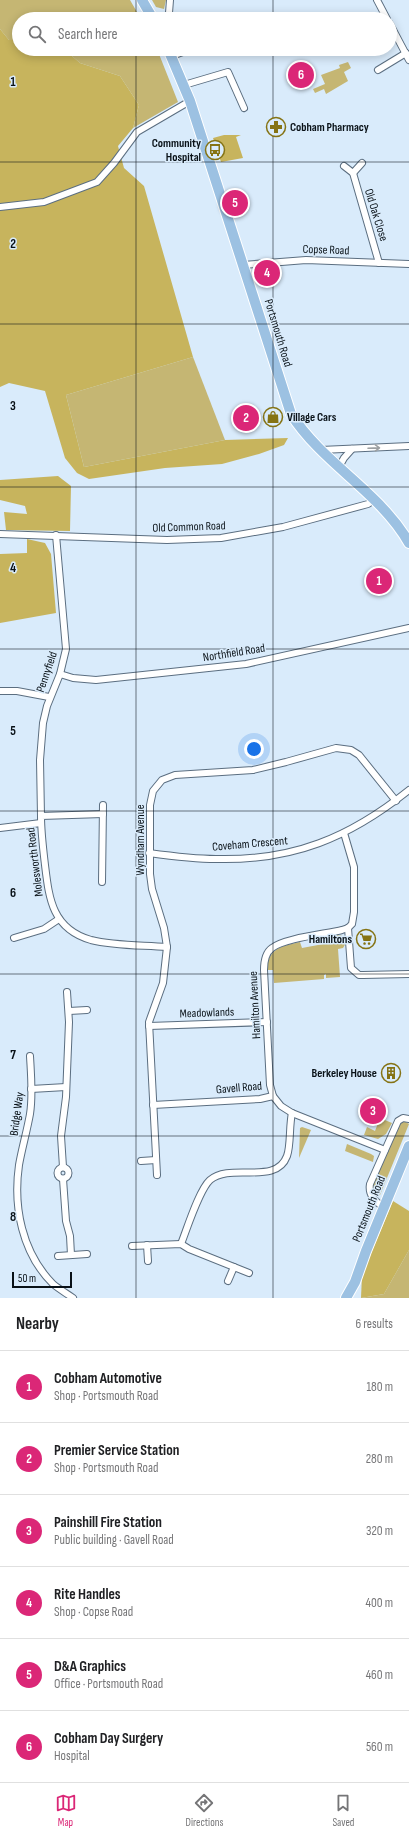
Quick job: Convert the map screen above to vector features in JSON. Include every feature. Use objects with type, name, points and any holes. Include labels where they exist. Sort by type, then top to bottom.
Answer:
[{"type":"main road","points":[[142,0],[149,12]]},
{"type":"main road","name":"Portsmouth Road","points":[[172,56],[190,101],[288,407],[300,427],[321,450],[396,523],[409,543]]},
{"type":"main road","name":"Portsmouth Road","points":[[346,1298],[355,1282],[384,1207],[407,1157],[409,1146]]},
{"type":"main road","name":"Portsmouth Road","points":[[354,1298],[355,1282]]},
{"type":"street","points":[[169,12],[170,0]]},
{"type":"street","points":[[377,0],[383,12]]},
{"type":"street","points":[[397,37],[409,60]]},
{"type":"street","points":[[378,70],[406,53]]},
{"type":"street","points":[[184,85],[228,72],[244,108]]},
{"type":"street","points":[[0,207],[6,205],[44,202],[97,182],[114,163],[137,132],[190,101]]},
{"type":"street","points":[[344,166],[353,172],[362,163]]},
{"type":"street","name":"Old Oak Close","points":[[353,172],[379,263]]},
{"type":"street","name":"Copse Road","points":[[243,265],[306,260],[409,264]]},
{"type":"street","points":[[321,450],[409,446]]},
{"type":"street","points":[[339,467],[344,458],[352,449]]},
{"type":"street","name":"Old Common Road","points":[[0,534],[167,540],[221,538],[283,527],[368,504],[374,500]]},
{"type":"street","name":"Pennyfield","points":[[40,816],[42,736],[49,697],[60,674],[65,658],[66,640],[56,535]]},
{"type":"street","name":"Northfield Road","points":[[60,674],[73,678],[96,680],[246,664],[409,628]]},
{"type":"street","points":[[0,691],[25,692],[49,697]]},
{"type":"street","name":"Wyndham Avenue","points":[[157,1175],[149,1026],[152,1012],[164,979],[167,947],[164,928],[152,889],[149,853],[152,795],[156,786],[162,780],[175,775],[253,770],[331,749],[342,748],[351,750],[359,755],[396,801]]},
{"type":"street","name":"Coveham Crescent","points":[[149,853],[200,858],[251,858],[301,850],[327,841],[363,823],[396,801],[409,790]]},
{"type":"street","points":[[102,882],[103,805]]},
{"type":"street","name":"Molesworth Road","points":[[103,814],[40,816],[50,899],[59,919],[70,930],[91,940],[167,947]]},
{"type":"street","points":[[0,828],[41,823]]},
{"type":"street","points":[[344,832],[351,853],[354,874],[354,918],[352,924],[348,928],[351,968],[363,976],[409,974]]},
{"type":"street","points":[[14,938],[44,929],[59,919]]},
{"type":"street","name":"Hamilton Avenue","points":[[273,1096],[270,1085],[264,964],[270,950],[283,942],[348,928]]},
{"type":"street","points":[[67,992],[69,1011],[66,1087],[61,1136],[63,1167],[59,1169],[58,1174],[60,1178],[63,1179],[66,1221],[70,1236],[72,1255]]},
{"type":"street","points":[[69,1011],[87,1010]]},
{"type":"street","name":"Meadowlands","points":[[149,1026],[266,1022]]},
{"type":"street","name":"Bridge Way","points":[[30,1056],[30,1114],[18,1171],[18,1196],[21,1225],[28,1248],[40,1268],[59,1289],[73,1298]]},
{"type":"street","points":[[31,1089],[66,1087]]},
{"type":"street","name":"Gavell Road","points":[[153,1105],[260,1099],[273,1096],[281,1106],[292,1113],[385,1150]]},
{"type":"street","points":[[181,1244],[202,1193],[209,1181],[222,1174],[274,1170],[284,1162],[288,1152],[292,1113]]},
{"type":"street","points":[[384,1207],[375,1201],[369,1188],[398,1121],[403,1118],[409,1119]]},
{"type":"street","points":[[141,1161],[156,1160]]},
{"type":"street","points":[[132,1246],[181,1244],[189,1249],[249,1273]]},
{"type":"street","points":[[147,1245],[148,1261]]},
{"type":"street","points":[[58,1256],[87,1254]]},
{"type":"street","points":[[228,1281],[234,1267]]},
{"type":"shaded area","points":[[0,0],[130,0],[137,12],[12,12],[12,40],[9,40],[0,29]]},
{"type":"shaded area","points":[[152,0],[166,0],[164,9],[156,7]]},
{"type":"shaded area","points":[[0,29],[9,40],[12,40],[12,56],[72,56],[80,63],[120,76],[139,105],[133,128],[118,146],[124,168],[144,186],[193,357],[66,395],[84,467],[225,440],[288,438],[284,445],[259,454],[222,464],[165,468],[89,479],[77,473],[65,458],[45,391],[9,383],[0,387]]},
{"type":"shaded area","points":[[72,56],[160,56],[178,102],[133,128],[139,105],[120,76],[80,63]]},
{"type":"shaded area","points":[[348,62],[351,68],[344,72],[348,81],[326,94],[324,89],[315,93],[313,89],[325,84],[321,75],[340,68],[339,65]]},
{"type":"shaded area","points":[[224,135],[241,135],[236,137],[243,158],[221,162],[213,138]]},
{"type":"shaded area","points":[[193,357],[225,440],[84,467],[66,395]]},
{"type":"shaded area","points":[[58,476],[71,486],[70,531],[6,530],[4,512],[27,514],[25,506],[0,500],[0,480]]},
{"type":"shaded area","points":[[27,539],[45,543],[51,554],[56,613],[0,623],[0,554],[27,553]]},
{"type":"shaded area","points":[[333,936],[343,936],[346,943],[343,948],[338,949],[340,977],[326,978],[326,974],[324,975],[324,979],[274,983],[273,970],[267,970],[270,957],[277,949],[300,942],[302,948],[334,942]]},
{"type":"shaded area","points":[[380,1118],[392,1123],[386,1134],[378,1139],[364,1135],[367,1127],[375,1131]]},
{"type":"shaded area","points":[[404,1121],[409,1124],[380,1195],[376,1197],[372,1189],[372,1184],[400,1124]]},
{"type":"shaded area","points":[[302,1127],[311,1130],[299,1158],[300,1128]]},
{"type":"shaded area","points":[[347,1144],[374,1156],[373,1162],[345,1151]]},
{"type":"shaded area","points":[[393,1201],[409,1211],[409,1250],[384,1294],[361,1298],[362,1275]]},
{"type":"shaded area","points":[[409,1250],[409,1298],[361,1298],[384,1294]]},
{"type":"place","name":"Cobham Day Surgery","points":[[301,75]]},
{"type":"place","name":"Cobham Pharmacy","points":[[276,127]]},
{"type":"place","name":"Community Hospital","points":[[215,150]]},
{"type":"place","name":"D&A Graphics","points":[[235,203]]},
{"type":"place","name":"Rite Handles","points":[[267,273]]},
{"type":"place","name":"Village Cars","points":[[273,417]]},
{"type":"place","name":"Premier Service Station","points":[[246,418]]},
{"type":"place","name":"Cobham Automotive","points":[[379,581]]},
{"type":"place","name":"Hamiltons","points":[[366,939]]},
{"type":"place","name":"Berkeley House","points":[[391,1073]]},
{"type":"place","name":"Painshill Fire Station","points":[[373,1111]]}]
